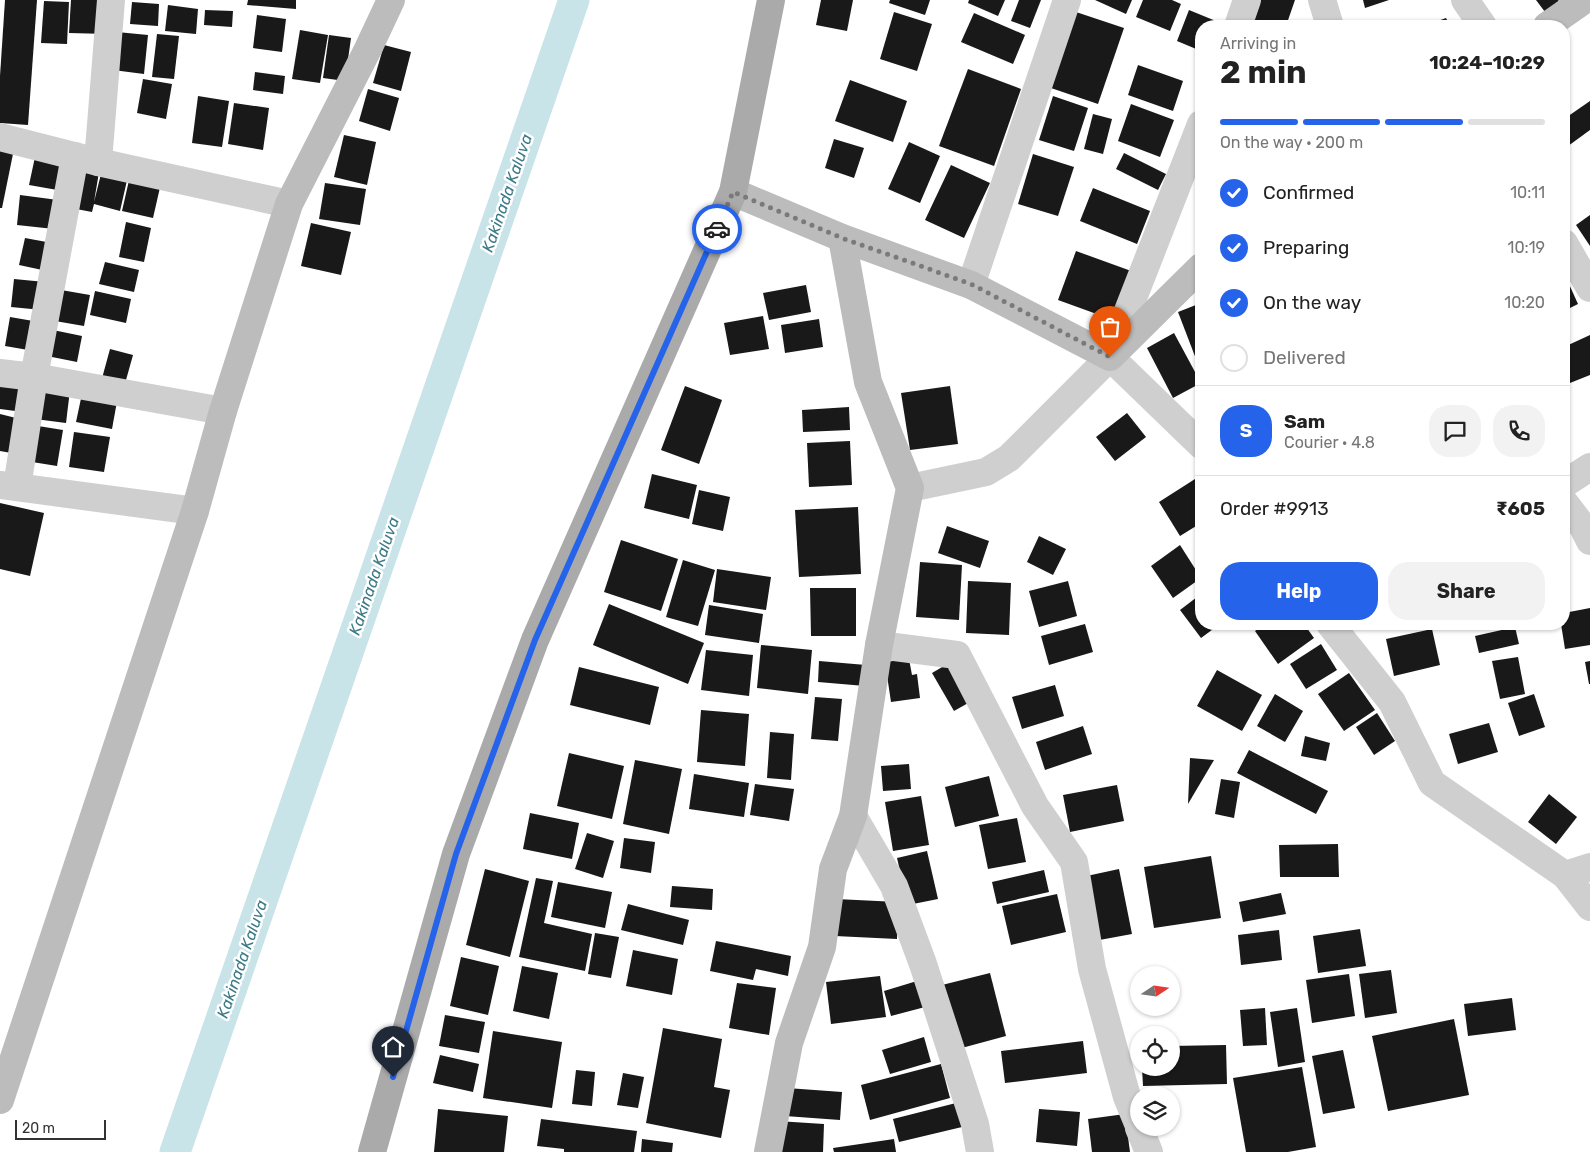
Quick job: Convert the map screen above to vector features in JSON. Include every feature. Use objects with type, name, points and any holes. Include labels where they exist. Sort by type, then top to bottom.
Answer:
[{"type":"main road","points":[[0,1100],[195,511],[223,411],[288,204],[368,49],[391,0]]},
{"type":"main road","points":[[372,1152],[456,854],[535,640],[733,192],[771,0]]},
{"type":"main road","points":[[1556,20],[1584,0]]},
{"type":"main road","points":[[733,192],[842,238],[971,284],[1110,357],[1195,272]]},
{"type":"main road","points":[[768,1152],[789,1043],[822,948],[834,869],[853,816],[879,646],[910,488],[868,382],[842,238]]},
{"type":"street","points":[[112,0],[87,159],[8,486],[195,511]]},
{"type":"street","points":[[971,284],[1067,0]]},
{"type":"street","points":[[1240,20],[1247,0]]},
{"type":"street","points":[[1322,0],[1328,20]]},
{"type":"street","points":[[1465,0],[1479,20]]},
{"type":"street","points":[[0,137],[87,159],[288,204]]},
{"type":"street","points":[[910,488],[986,472],[1009,458],[1110,357],[1195,139]]},
{"type":"street","points":[[1570,253],[1590,288]]},
{"type":"street","points":[[1110,357],[1195,439]]},
{"type":"street","points":[[0,373],[34,377],[223,411]]},
{"type":"street","points":[[1570,480],[1590,467]]},
{"type":"street","points":[[1570,510],[1590,540]]},
{"type":"street","points":[[1335,630],[1392,702],[1432,783],[1578,871],[1590,907]]},
{"type":"street","points":[[879,646],[957,655],[1035,806],[1074,862],[1092,969],[1130,1104]]},
{"type":"street","points":[[853,816],[894,886],[923,964],[975,1124],[980,1152]]},
{"type":"street","points":[[1143,1136],[1149,1152]]},
{"type":"building","points":[[5,0],[37,0],[28,125],[0,123],[0,76]]},
{"type":"building","points":[[71,0],[108,0],[107,34],[69,33]]},
{"type":"building","points":[[248,0],[296,0],[296,9],[247,5]]},
{"type":"building","points":[[821,0],[853,0],[847,31],[816,25]]},
{"type":"building","points":[[890,0],[930,0],[925,15],[889,3]]},
{"type":"building","points":[[969,0],[1005,0],[998,16],[968,3]]},
{"type":"building","points":[[1019,0],[1041,0],[1030,28],[1011,21]]},
{"type":"building","points":[[1095,0],[1132,0],[1126,14]]},
{"type":"building","points":[[1143,0],[1172,0],[1181,4],[1170,31],[1136,17]]},
{"type":"building","points":[[1257,0],[1295,0],[1288,20],[1251,20]]},
{"type":"building","points":[[1363,0],[1389,0],[1365,8]]},
{"type":"building","points":[[1536,0],[1558,0],[1559,1],[1545,12]]},
{"type":"building","points":[[44,1],[69,2],[67,44],[41,43]]},
{"type":"building","points":[[132,2],[159,4],[158,26],[130,24]]},
{"type":"building","points":[[168,5],[198,9],[196,34],[165,31]]},
{"type":"building","points":[[205,10],[233,11],[232,27],[204,25]]},
{"type":"building","points":[[1189,10],[1213,20],[1195,20],[1195,48],[1177,41]]},
{"type":"building","points":[[1073,11],[1124,28],[1098,104],[1048,87]]},
{"type":"building","points":[[894,12],[932,24],[917,71],[880,59]]},
{"type":"building","points":[[974,13],[1025,35],[1013,64],[961,42]]},
{"type":"building","points":[[257,15],[286,19],[282,52],[253,48]]},
{"type":"building","points":[[300,30],[328,35],[320,83],[292,79]]},
{"type":"building","points":[[117,32],[148,35],[144,74],[113,70]]},
{"type":"building","points":[[157,34],[179,36],[174,79],[152,77]]},
{"type":"building","points":[[329,35],[351,38],[345,81],[323,78]]},
{"type":"building","points":[[384,45],[411,52],[401,91],[373,83]]},
{"type":"building","points":[[1138,65],[1183,81],[1173,111],[1128,95]]},
{"type":"building","points":[[968,69],[1021,89],[994,166],[939,146]]},
{"type":"building","points":[[255,72],[285,76],[283,94],[253,90]]},
{"type":"building","points":[[143,79],[172,84],[166,119],[137,113]]},
{"type":"building","points":[[850,80],[907,101],[893,142],[835,121]]},
{"type":"building","points":[[368,89],[399,98],[390,131],[359,121]]},
{"type":"building","points":[[198,96],[229,101],[222,147],[192,143]]},
{"type":"building","points":[[1053,96],[1088,108],[1074,151],[1039,140]]},
{"type":"building","points":[[1590,101],[1590,130],[1570,145],[1570,115]]},
{"type":"building","points":[[234,103],[269,108],[263,150],[228,144]]},
{"type":"building","points":[[1131,104],[1174,120],[1160,157],[1118,141]]},
{"type":"building","points":[[1093,114],[1112,119],[1103,154],[1084,149]]},
{"type":"building","points":[[344,135],[376,142],[367,185],[334,177]]},
{"type":"building","points":[[834,139],[864,148],[854,178],[825,168]]},
{"type":"building","points":[[909,142],[940,156],[920,203],[888,189]]},
{"type":"building","points":[[0,146],[14,149],[2,208],[0,208]]},
{"type":"building","points":[[1124,153],[1166,174],[1158,190],[1116,169]]},
{"type":"building","points":[[1033,154],[1074,167],[1058,216],[1018,204]]},
{"type":"building","points":[[35,157],[68,163],[63,191],[29,185]]},
{"type":"building","points":[[951,165],[990,183],[964,238],[925,220]]},
{"type":"building","points":[[78,168],[99,172],[94,202],[102,170],[128,176],[120,211],[94,204],[92,212],[71,208]]},
{"type":"building","points":[[130,176],[161,183],[153,218],[122,211]]},
{"type":"building","points":[[325,183],[366,189],[360,225],[319,219]]},
{"type":"building","points":[[1093,188],[1150,211],[1137,244],[1080,221]]},
{"type":"building","points":[[20,195],[58,200],[54,229],[17,225]]},
{"type":"building","points":[[1590,215],[1590,246],[1576,225]]},
{"type":"building","points":[[126,222],[151,228],[144,262],[119,257]]},
{"type":"building","points":[[311,223],[351,232],[341,275],[301,266]]},
{"type":"building","points":[[25,238],[52,243],[47,271],[19,265]]},
{"type":"building","points":[[1076,251],[1134,272],[1116,321],[1058,300]]},
{"type":"building","points":[[105,262],[139,270],[134,292],[99,284]]},
{"type":"building","points":[[14,279],[45,282],[42,310],[11,307]]},
{"type":"building","points":[[806,285],[811,312],[769,320],[763,293]]},
{"type":"building","points":[[1570,286],[1578,304],[1570,308]]},
{"type":"building","points":[[61,290],[90,295],[84,326],[55,321]]},
{"type":"building","points":[[95,291],[131,299],[126,323],[90,315]]},
{"type":"building","points":[[1195,305],[1195,356],[1178,312]]},
{"type":"building","points":[[763,316],[769,349],[730,355],[724,323]]},
{"type":"building","points":[[10,317],[39,322],[34,351],[5,346]]},
{"type":"building","points":[[819,319],[823,347],[785,353],[781,325]]},
{"type":"building","points":[[48,329],[82,336],[77,362],[42,355]]},
{"type":"building","points":[[1174,333],[1195,372],[1195,386],[1173,398],[1147,348]]},
{"type":"building","points":[[1590,335],[1590,375],[1570,383],[1570,344]]},
{"type":"building","points":[[110,349],[133,355],[124,387],[101,382]]},
{"type":"building","points":[[0,379],[27,383],[23,412],[0,409]]},
{"type":"building","points":[[39,386],[70,390],[66,423],[35,419]]},
{"type":"building","points":[[685,386],[722,400],[699,464],[661,450]]},
{"type":"building","points":[[950,386],[958,444],[910,450],[901,393]]},
{"type":"building","points":[[83,389],[118,396],[112,429],[76,422]]},
{"type":"building","points":[[849,407],[850,430],[803,432],[802,410]]},
{"type":"building","points":[[1127,413],[1146,437],[1115,461],[1096,437]]},
{"type":"building","points":[[0,414],[24,420],[17,454],[0,451]]},
{"type":"building","points":[[32,425],[63,430],[57,466],[26,461]]},
{"type":"building","points":[[74,432],[110,437],[104,472],[69,467]]},
{"type":"building","points":[[850,441],[852,485],[809,487],[807,443]]},
{"type":"building","points":[[652,474],[697,485],[689,519],[644,508]]},
{"type":"building","points":[[1195,479],[1195,527],[1180,536],[1159,502]]},
{"type":"building","points":[[699,490],[730,497],[723,531],[692,524]]},
{"type":"building","points":[[0,503],[44,513],[30,576],[0,569]]},
{"type":"building","points":[[858,507],[861,574],[799,577],[795,510]]},
{"type":"building","points":[[947,526],[989,541],[980,568],[938,553]]},
{"type":"building","points":[[1039,536],[1066,549],[1053,575],[1027,562]]},
{"type":"building","points":[[621,540],[678,559],[661,611],[604,592]]},
{"type":"building","points":[[1180,545],[1195,569],[1195,582],[1173,598],[1151,566]]},
{"type":"building","points":[[683,560],[715,570],[698,626],[666,617]]},
{"type":"building","points":[[920,562],[962,565],[959,620],[916,617]]},
{"type":"building","points":[[717,569],[771,577],[766,610],[713,602]]},
{"type":"building","points":[[968,581],[1011,583],[1009,635],[966,633]]},
{"type":"building","points":[[1068,581],[1077,616],[1039,627],[1029,591]]},
{"type":"building","points":[[810,588],[856,588],[856,636],[811,636]]},
{"type":"building","points":[[1195,599],[1195,630],[1180,610]]},
{"type":"building","points":[[609,604],[704,643],[688,684],[593,645]]},
{"type":"building","points":[[709,605],[763,614],[759,643],[705,635]]},
{"type":"building","points":[[1590,608],[1590,645],[1565,649],[1562,630],[1570,630],[1570,612]]},
{"type":"building","points":[[1085,624],[1093,652],[1049,665],[1041,636]]},
{"type":"building","points":[[1195,630],[1212,630],[1201,638]]},
{"type":"building","points":[[1308,630],[1314,638],[1278,664],[1255,631]]},
{"type":"building","points":[[1432,630],[1440,665],[1394,676],[1386,639]]},
{"type":"building","points":[[1502,630],[1516,630],[1519,644],[1479,653],[1475,636]]},
{"type":"building","points":[[1321,644],[1337,670],[1306,689],[1290,664]]},
{"type":"building","points":[[761,645],[812,650],[808,694],[757,688]]},
{"type":"building","points":[[706,650],[753,655],[749,696],[701,690]]},
{"type":"building","points":[[1518,657],[1525,694],[1500,699],[1492,661]]},
{"type":"building","points":[[909,659],[912,675],[917,674],[920,698],[891,702],[885,662]]},
{"type":"building","points":[[819,661],[866,665],[865,686],[818,682]]},
{"type":"building","points":[[1590,661],[1590,684],[1589,684],[1585,662]]},
{"type":"building","points":[[949,663],[970,702],[954,711],[932,673]]},
{"type":"building","points":[[579,667],[659,687],[650,725],[570,705]]},
{"type":"building","points":[[1217,670],[1262,695],[1242,731],[1197,706]]},
{"type":"building","points":[[1349,673],[1375,710],[1344,731],[1318,694]]},
{"type":"building","points":[[1055,685],[1064,716],[1022,729],[1012,697]]},
{"type":"building","points":[[1275,694],[1303,711],[1285,742],[1257,726]]},
{"type":"building","points":[[1534,694],[1545,727],[1519,736],[1508,703]]},
{"type":"building","points":[[815,697],[842,699],[838,741],[811,739]]},
{"type":"building","points":[[701,710],[749,714],[745,766],[697,762]]},
{"type":"building","points":[[1377,713],[1395,741],[1374,755],[1356,727]]},
{"type":"building","points":[[1489,723],[1498,752],[1458,764],[1449,734]]},
{"type":"building","points":[[1083,726],[1092,754],[1045,770],[1036,742]]},
{"type":"building","points":[[770,732],[794,734],[791,780],[767,778]]},
{"type":"building","points":[[1305,736],[1330,743],[1326,761],[1301,756]]},
{"type":"building","points":[[1249,750],[1328,791],[1316,814],[1237,773]]},
{"type":"building","points":[[569,753],[624,766],[612,819],[557,806]]},
{"type":"building","points":[[1190,758],[1214,760],[1188,804]]},
{"type":"building","points":[[635,760],[682,769],[669,834],[623,824]]},
{"type":"building","points":[[909,764],[911,789],[883,791],[881,766]]},
{"type":"building","points":[[694,774],[749,783],[744,817],[689,809]]},
{"type":"building","points":[[989,776],[999,816],[955,827],[945,787]]},
{"type":"building","points":[[1221,779],[1240,782],[1234,818],[1215,814]]},
{"type":"building","points":[[755,784],[794,789],[789,821],[750,815]]},
{"type":"building","points":[[1117,785],[1124,821],[1070,832],[1063,795]]},
{"type":"building","points":[[1549,794],[1577,817],[1556,844],[1528,822]]},
{"type":"building","points":[[921,796],[929,845],[893,851],[885,802]]},
{"type":"building","points":[[530,813],[579,823],[572,859],[523,849]]},
{"type":"building","points":[[1017,818],[1026,862],[988,869],[979,825]]},
{"type":"building","points":[[587,833],[614,841],[603,878],[575,869]]},
{"type":"building","points":[[624,838],[655,842],[651,873],[620,868]]},
{"type":"building","points":[[1338,844],[1339,877],[1280,877],[1279,845]]},
{"type":"building","points":[[927,851],[938,899],[908,905],[897,858]]},
{"type":"building","points":[[1211,856],[1221,918],[1154,928],[1144,867]]},
{"type":"building","points":[[485,869],[529,881],[510,957],[466,945]]},
{"type":"building","points":[[1119,869],[1132,934],[1094,941],[1082,877]]},
{"type":"building","points":[[1044,870],[1049,892],[997,904],[992,882]]},
{"type":"building","points":[[536,878],[553,881],[544,923],[592,934],[585,971],[519,957]]},
{"type":"building","points":[[558,882],[612,892],[605,928],[551,917]]},
{"type":"building","points":[[672,886],[713,889],[712,910],[670,907]]},
{"type":"building","points":[[1281,893],[1286,914],[1243,922],[1239,902]]},
{"type":"building","points":[[1057,894],[1066,932],[1011,945],[1002,906]]},
{"type":"building","points":[[836,899],[898,902],[897,939],[835,936]]},
{"type":"building","points":[[628,904],[689,920],[683,945],[621,930]]},
{"type":"building","points":[[1360,929],[1366,966],[1318,973],[1313,936]]},
{"type":"building","points":[[1279,930],[1282,960],[1241,965],[1238,935]]},
{"type":"building","points":[[595,933],[619,937],[611,978],[588,974]]},
{"type":"building","points":[[716,941],[791,956],[788,976],[756,969],[753,980],[710,971]]},
{"type":"building","points":[[633,950],[678,959],[672,995],[626,986]]},
{"type":"building","points":[[461,957],[499,966],[488,1015],[450,1006]]},
{"type":"building","points":[[522,966],[558,973],[549,1019],[513,1011]]},
{"type":"building","points":[[1391,970],[1397,1013],[1365,1018],[1359,974]]},
{"type":"building","points":[[990,973],[1006,1036],[958,1049],[942,985]]},
{"type":"building","points":[[1349,974],[1355,1016],[1312,1023],[1306,980]]},
{"type":"building","points":[[880,976],[886,1017],[831,1024],[826,982]]},
{"type":"building","points":[[917,981],[925,1007],[891,1016],[884,991]]},
{"type":"building","points":[[737,983],[776,988],[769,1035],[729,1028]]},
{"type":"building","points":[[1512,998],[1516,1030],[1468,1036],[1464,1004]]},
{"type":"building","points":[[1265,1008],[1267,1045],[1243,1046],[1240,1010]]},
{"type":"building","points":[[1297,1008],[1305,1062],[1278,1067],[1270,1012]]},
{"type":"building","points":[[445,1015],[485,1022],[479,1053],[439,1046]]},
{"type":"building","points":[[1454,1019],[1469,1095],[1388,1111],[1372,1036]]},
{"type":"building","points":[[663,1028],[722,1039],[714,1087],[730,1090],[721,1138],[646,1123]]},
{"type":"building","points":[[493,1031],[562,1042],[552,1108],[483,1098]]},
{"type":"building","points":[[924,1037],[931,1062],[890,1074],[882,1050]]},
{"type":"building","points":[[1083,1041],[1087,1073],[1005,1083],[1001,1051]]},
{"type":"building","points":[[1226,1045],[1227,1084],[1143,1086],[1142,1076],[1180,1076],[1180,1046]]},
{"type":"building","points":[[1343,1050],[1355,1108],[1323,1114],[1312,1056]]},
{"type":"building","points":[[440,1055],[479,1064],[473,1092],[433,1083]]},
{"type":"building","points":[[941,1064],[950,1098],[870,1120],[861,1085]]},
{"type":"building","points":[[1302,1067],[1316,1147],[1288,1152],[1246,1152],[1233,1078]]},
{"type":"building","points":[[576,1070],[595,1072],[592,1106],[572,1104]]},
{"type":"building","points":[[623,1073],[644,1077],[638,1108],[617,1105]]},
{"type":"building","points":[[787,1088],[842,1092],[840,1120],[785,1116]]},
{"type":"building","points":[[956,1103],[962,1127],[899,1142],[893,1119]]},
{"type":"building","points":[[438,1109],[508,1116],[504,1152],[434,1152]]},
{"type":"building","points":[[1039,1109],[1080,1112],[1077,1146],[1036,1142]]},
{"type":"building","points":[[1125,1114],[1130,1152],[1092,1152],[1088,1119]]},
{"type":"building","points":[[541,1119],[637,1131],[634,1152],[564,1152],[564,1149],[537,1146]]},
{"type":"building","points":[[777,1121],[824,1124],[823,1152],[776,1152]]},
{"type":"building","points":[[642,1139],[673,1143],[672,1152],[641,1152]]},
{"type":"building","points":[[894,1139],[896,1152],[834,1152],[833,1148]]},
{"type":"waterway","name":"Kakinada Kaluva","points":[[175,1152],[574,0]]},
{"type":"way so far","points":[[717,229],[733,192],[842,238],[971,284],[1110,357]]},
{"type":"route","points":[[393,1077],[456,854],[535,640],[717,229]]}]
